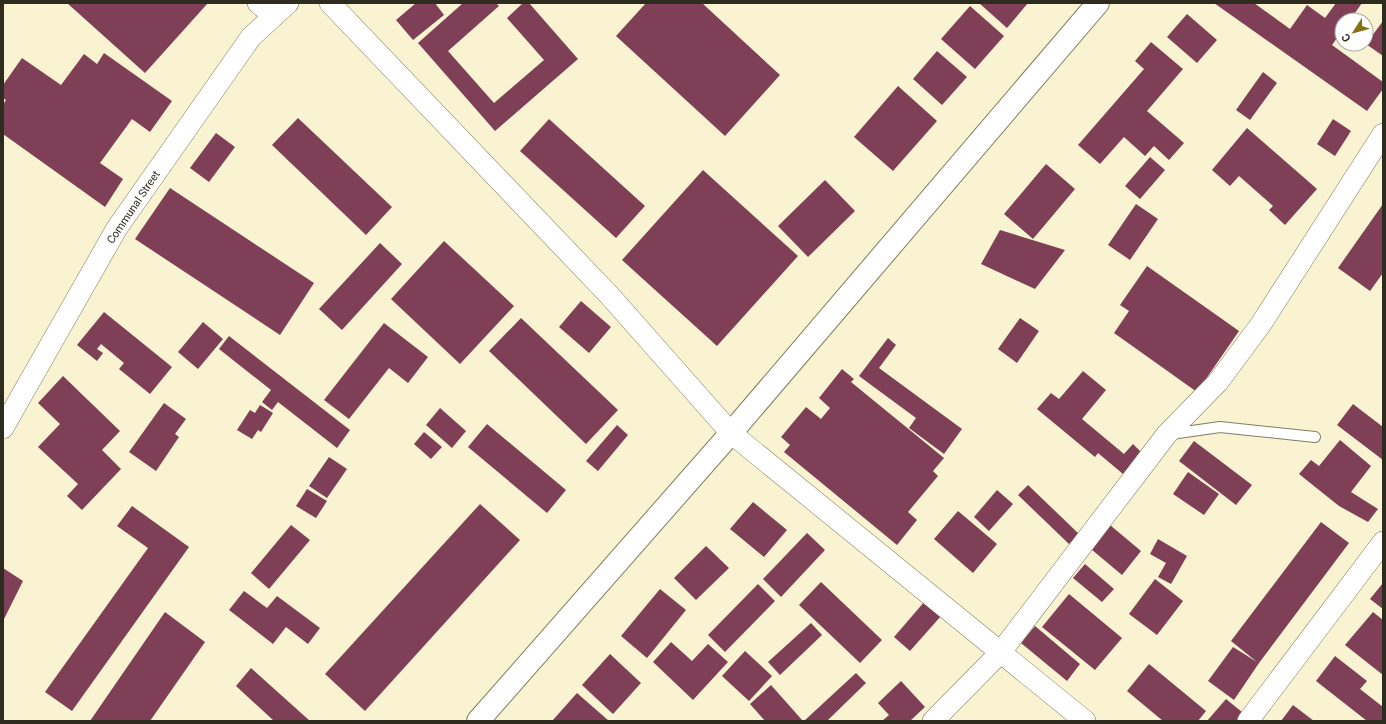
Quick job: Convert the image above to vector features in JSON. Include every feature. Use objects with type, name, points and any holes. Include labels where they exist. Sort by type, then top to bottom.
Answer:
[{"type":"main road","points":[[478,721],[731,433],[1098,3]]},
{"type":"street","points":[[330,3],[610,296],[731,433],[1085,721]]},
{"type":"street","name":"Communal Street","points":[[3,428],[117,228],[273,7]]},
{"type":"street","points":[[934,721],[1000,653],[1167,434],[1218,382],[1261,324],[1383,134]]},
{"type":"street","points":[[1248,721],[1383,542]]},
{"type":"lane","points":[[1167,434],[1220,427],[1315,437]]},
{"type":"building","points":[[67,3],[208,3],[145,73]]},
{"type":"building","points":[[416,3],[435,3],[444,15],[413,40],[396,20]]},
{"type":"building","points":[[463,3],[496,3],[499,6],[448,51],[494,103],[544,60],[507,18],[523,3],[529,3],[578,59],[495,131],[418,43]]},
{"type":"building","points":[[646,3],[702,3],[780,75],[725,136],[616,36]]},
{"type":"building","points":[[979,3],[1028,3],[1007,28]]},
{"type":"building","points":[[1214,3],[1254,3],[1290,29],[1307,5],[1325,18],[1336,3],[1362,3],[1356,12],[1334,12],[1334,42],[1332,45],[1334,46],[1334,52],[1342,52],[1383,82],[1383,89],[1367,111]]},
{"type":"building","points":[[970,6],[1004,36],[975,69],[941,39]]},
{"type":"building","points":[[1187,14],[1217,40],[1197,63],[1167,37]]},
{"type":"building","points":[[1383,21],[1383,56],[1374,50],[1374,33]]},
{"type":"building","points":[[1151,42],[1183,69],[1147,111],[1184,143],[1169,160],[1154,146],[1145,156],[1124,137],[1100,164],[1078,145],[1144,69],[1135,61]]},
{"type":"building","points":[[937,51],[967,77],[942,105],[913,79]]},
{"type":"building","points":[[104,53],[172,101],[150,132],[132,119],[100,163],[123,179],[105,207],[3,134],[3,105],[6,100],[3,98],[3,85],[22,58],[61,85],[84,54],[97,64]]},
{"type":"building","points":[[1263,72],[1277,83],[1250,120],[1236,110]]},
{"type":"building","points":[[898,86],[937,121],[893,171],[854,137]]},
{"type":"building","points":[[298,118],[392,207],[366,235],[272,145]]},
{"type":"building","points":[[549,119],[645,206],[616,238],[520,151]]},
{"type":"building","points":[[1333,119],[1351,131],[1335,156],[1317,144]]},
{"type":"building","points":[[1247,128],[1317,189],[1285,225],[1269,210],[1273,206],[1239,176],[1230,186],[1212,170]]},
{"type":"building","points":[[216,133],[235,147],[209,182],[190,168]]},
{"type":"building","points":[[1150,157],[1165,170],[1140,199],[1125,186]]},
{"type":"building","points":[[1046,164],[1075,189],[1033,239],[1004,214]]},
{"type":"building","points":[[703,170],[798,256],[717,346],[622,260]]},
{"type":"building","points":[[825,180],[855,211],[808,257],[778,226]]},
{"type":"building","points":[[170,188],[314,283],[280,335],[135,239]]},
{"type":"building","points":[[1136,204],[1158,219],[1130,260],[1108,245]]},
{"type":"building","points":[[1383,204],[1383,273],[1370,291],[1338,268]]},
{"type":"building","points":[[1000,230],[1065,250],[1035,289],[981,264]]},
{"type":"building","points":[[444,241],[514,306],[460,364],[391,299]]},
{"type":"building","points":[[380,243],[402,264],[342,330],[319,309]]},
{"type":"building","points":[[1147,266],[1239,331],[1197,392],[1114,333],[1129,311],[1120,305]]},
{"type":"building","points":[[581,301],[611,327],[589,353],[559,327]]},
{"type":"building","points":[[104,312],[172,367],[150,394],[119,369],[124,363],[101,344],[97,349],[103,353],[97,361],[77,345]]},
{"type":"building","points":[[521,318],[618,410],[586,444],[489,351]]},
{"type":"building","points":[[1020,318],[1039,331],[1017,363],[998,349]]},
{"type":"building","points":[[203,322],[223,339],[198,369],[178,352]]},
{"type":"building","points":[[384,323],[428,357],[408,383],[389,368],[349,419],[324,400]]},
{"type":"building","points":[[229,336],[350,430],[337,448],[278,402],[272,410],[262,402],[271,390],[219,349]]},
{"type":"building","points":[[888,338],[896,345],[879,368],[962,429],[944,454],[909,428],[916,418],[859,376]]},
{"type":"building","points":[[842,369],[854,379],[851,382],[944,458],[933,471],[938,476],[908,512],[917,520],[897,545],[784,452],[790,445],[781,437],[806,407],[821,419],[830,408],[819,398]]},
{"type":"building","points":[[1083,371],[1106,390],[1082,419],[1124,454],[1133,444],[1141,452],[1123,474],[1098,453],[1095,457],[1037,409],[1051,393],[1059,399]]},
{"type":"building","points":[[63,376],[120,431],[102,450],[121,469],[82,510],[67,496],[78,484],[38,447],[60,424],[38,403]]},
{"type":"building","points":[[164,403],[186,419],[175,434],[179,437],[156,471],[129,452]]},
{"type":"building","points":[[1353,404],[1383,427],[1383,460],[1337,425]]},
{"type":"building","points":[[260,405],[273,413],[261,432],[258,430],[252,439],[237,430],[250,410],[255,413]]},
{"type":"building","points":[[440,408],[466,431],[452,448],[426,425]]},
{"type":"building","points":[[487,424],[566,490],[547,513],[468,447]]},
{"type":"building","points":[[617,425],[628,435],[598,471],[586,461]]},
{"type":"building","points":[[424,432],[442,447],[431,459],[414,444]]},
{"type":"building","points":[[1340,440],[1371,466],[1351,492],[1378,509],[1368,522],[1339,506],[1299,474],[1311,460],[1319,466]]},
{"type":"building","points":[[1194,441],[1252,485],[1236,505],[1179,461]]},
{"type":"building","points":[[329,457],[347,469],[327,498],[309,486]]},
{"type":"building","points":[[1188,472],[1219,494],[1204,515],[1173,494]]},
{"type":"building","points":[[1028,485],[1079,534],[1069,544],[1018,495]]},
{"type":"building","points":[[307,489],[327,501],[316,518],[296,506]]},
{"type":"building","points":[[997,490],[1013,504],[989,531],[974,517]]},
{"type":"building","points":[[753,502],[787,530],[764,557],[730,529]]},
{"type":"building","points":[[480,504],[520,540],[365,711],[325,674]]},
{"type":"building","points":[[132,506],[189,547],[72,711],[45,692],[148,548],[117,526]]},
{"type":"building","points":[[958,511],[997,544],[973,573],[934,539]]},
{"type":"building","points":[[1321,522],[1349,543],[1259,663],[1234,700],[1208,681],[1233,647],[1257,662],[1231,641]]},
{"type":"building","points":[[291,525],[310,540],[269,589],[251,573]]},
{"type":"building","points":[[1110,525],[1141,551],[1122,575],[1091,549]]},
{"type":"building","points":[[807,533],[825,550],[781,597],[763,579]]},
{"type":"building","points":[[1158,539],[1187,556],[1171,584],[1158,577],[1166,563],[1150,554]]},
{"type":"building","points":[[706,546],[729,568],[696,600],[674,578]]},
{"type":"building","points":[[1085,564],[1114,589],[1102,602],[1073,578]]},
{"type":"building","points":[[3,568],[23,581],[3,621]]},
{"type":"building","points":[[1155,579],[1183,601],[1157,635],[1129,614]]},
{"type":"building","points":[[821,582],[882,640],[860,663],[799,605]]},
{"type":"building","points":[[1383,583],[1383,609],[1370,599]]},
{"type":"building","points":[[758,584],[775,601],[725,652],[708,635]]},
{"type":"building","points":[[660,589],[686,610],[647,658],[621,636]]},
{"type":"building","points":[[244,591],[267,608],[277,596],[320,628],[308,644],[286,627],[273,644],[229,610]]},
{"type":"building","points":[[1069,594],[1122,638],[1095,670],[1042,627]]},
{"type":"building","points":[[925,601],[941,616],[910,651],[894,637]]},
{"type":"building","points":[[165,612],[205,642],[150,721],[90,721]]},
{"type":"building","points":[[1373,612],[1383,620],[1383,675],[1345,645]]},
{"type":"building","points":[[811,623],[822,635],[780,675],[768,662]]},
{"type":"building","points":[[1035,626],[1080,664],[1067,681],[1021,643]]},
{"type":"building","points":[[671,642],[692,661],[708,644],[728,662],[693,700],[653,662]]},
{"type":"building","points":[[745,651],[772,676],[749,701],[722,676]]},
{"type":"building","points":[[610,654],[641,683],[613,714],[582,685]]},
{"type":"building","points":[[1335,656],[1367,681],[1360,689],[1383,707],[1383,721],[1367,721],[1316,681]]},
{"type":"building","points":[[1149,664],[1206,711],[1198,721],[1163,721],[1127,691]]},
{"type":"building","points":[[251,668],[310,721],[274,721],[236,686]]},
{"type":"building","points":[[856,673],[866,683],[827,721],[804,721]]},
{"type":"building","points":[[901,681],[925,707],[910,721],[882,721],[889,715],[878,703]]},
{"type":"building","points":[[771,685],[802,720],[801,721],[765,721],[750,704]]},
{"type":"building","points":[[577,693],[609,721],[552,721]]},
{"type":"building","points":[[1226,699],[1248,717],[1244,721],[1207,721]]},
{"type":"building","points":[[1293,705],[1314,721],[1281,721]]}]
